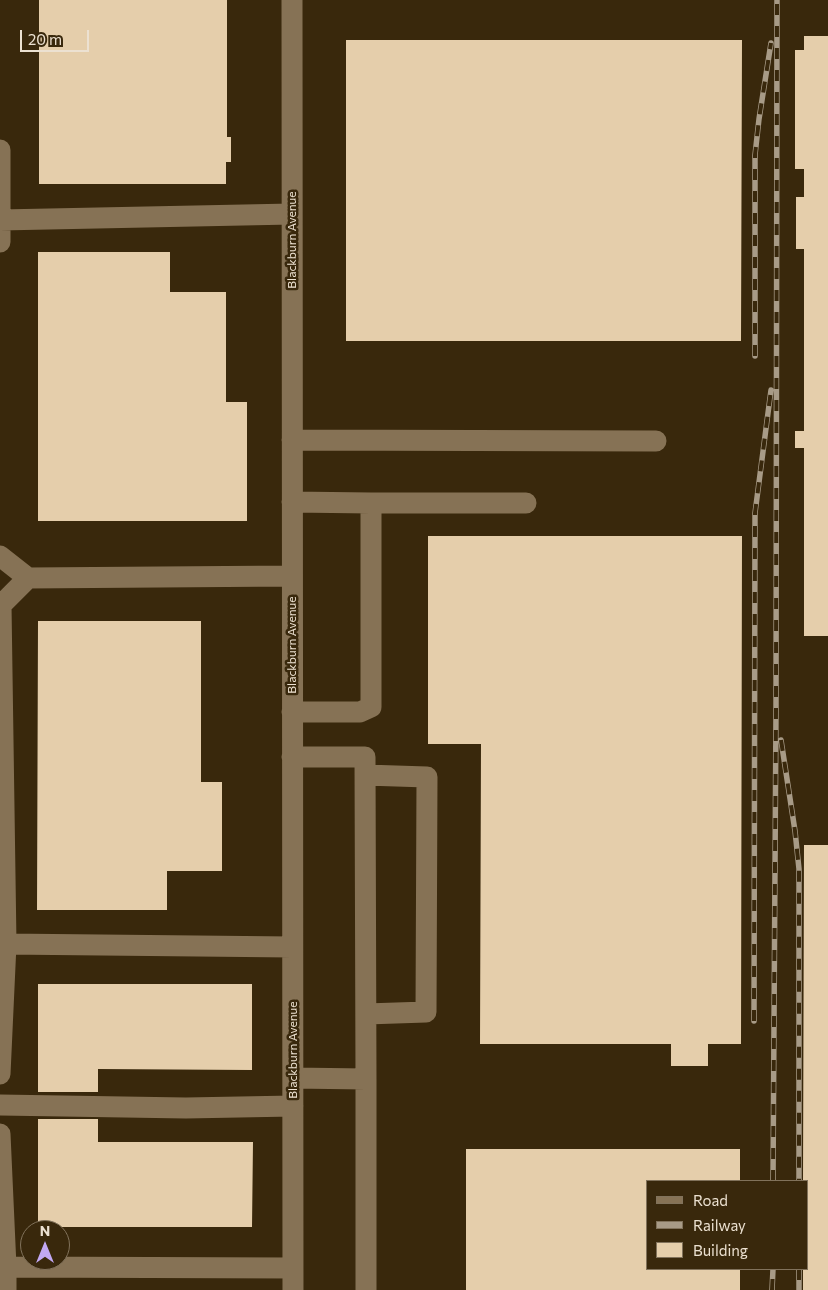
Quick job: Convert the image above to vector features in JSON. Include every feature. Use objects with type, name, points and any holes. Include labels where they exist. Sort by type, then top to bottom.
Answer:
[{"type":"street","name":"Blackburn Avenue","points":[[292,0],[293,1290]]},
{"type":"street","points":[[0,150],[0,242]]},
{"type":"street","points":[[0,220],[292,214]]},
{"type":"street","points":[[292,440],[656,441]]},
{"type":"street","points":[[292,502],[526,504]]},
{"type":"street","points":[[292,712],[360,712],[371,707],[371,503]]},
{"type":"street","points":[[0,556],[28,578],[292,576]]},
{"type":"street","points":[[0,1074],[6,944],[0,606],[28,578]]},
{"type":"street","points":[[292,757],[365,757],[366,1290]]},
{"type":"street","points":[[365,775],[427,776],[426,1012],[366,1014]]},
{"type":"street","points":[[6,944],[292,947]]},
{"type":"street","points":[[293,1078],[366,1079]]},
{"type":"street","points":[[0,1105],[186,1108],[293,1106]]},
{"type":"street","points":[[0,1134],[6,1290]]},
{"type":"street","points":[[6,1267],[293,1268]]},
{"type":"building","points":[[39,0],[227,0],[227,137],[231,137],[231,162],[226,162],[226,184],[39,184]]},
{"type":"building","points":[[804,36],[828,36],[828,636],[804,636],[804,448],[795,448],[795,431],[804,431],[804,249],[796,249],[796,197],[804,197],[804,169],[795,169],[795,50],[804,50]]},
{"type":"building","points":[[346,40],[742,40],[741,341],[346,341]]},
{"type":"building","points":[[38,252],[170,252],[170,292],[226,292],[226,402],[247,402],[247,521],[38,521]]},
{"type":"building","points":[[428,536],[742,536],[741,1044],[708,1044],[708,1066],[671,1066],[671,1044],[480,1044],[481,744],[428,744]]},
{"type":"building","points":[[38,621],[201,621],[201,782],[222,782],[222,871],[167,871],[167,910],[37,910]]},
{"type":"building","points":[[804,845],[828,845],[828,1290],[803,1290],[803,1270],[808,1270],[808,1180],[803,1180]]},
{"type":"building","points":[[38,984],[252,984],[252,1070],[98,1069],[98,1092],[38,1092]]},
{"type":"building","points":[[38,1119],[98,1119],[98,1142],[253,1142],[252,1227],[70,1227],[70,1220],[38,1220]]},
{"type":"building","points":[[466,1149],[740,1149],[740,1180],[646,1180],[646,1270],[740,1270],[740,1290],[466,1290]]},
{"type":"railway","points":[[773,1180],[777,0]]},
{"type":"railway","points":[[755,356],[755,155],[771,43]]},
{"type":"railway","points":[[754,1021],[755,513],[771,390]]},
{"type":"railway","points":[[781,740],[799,869],[799,1180]]},
{"type":"railway","points":[[772,1290],[773,1270]]},
{"type":"railway","points":[[799,1270],[799,1290]]}]
